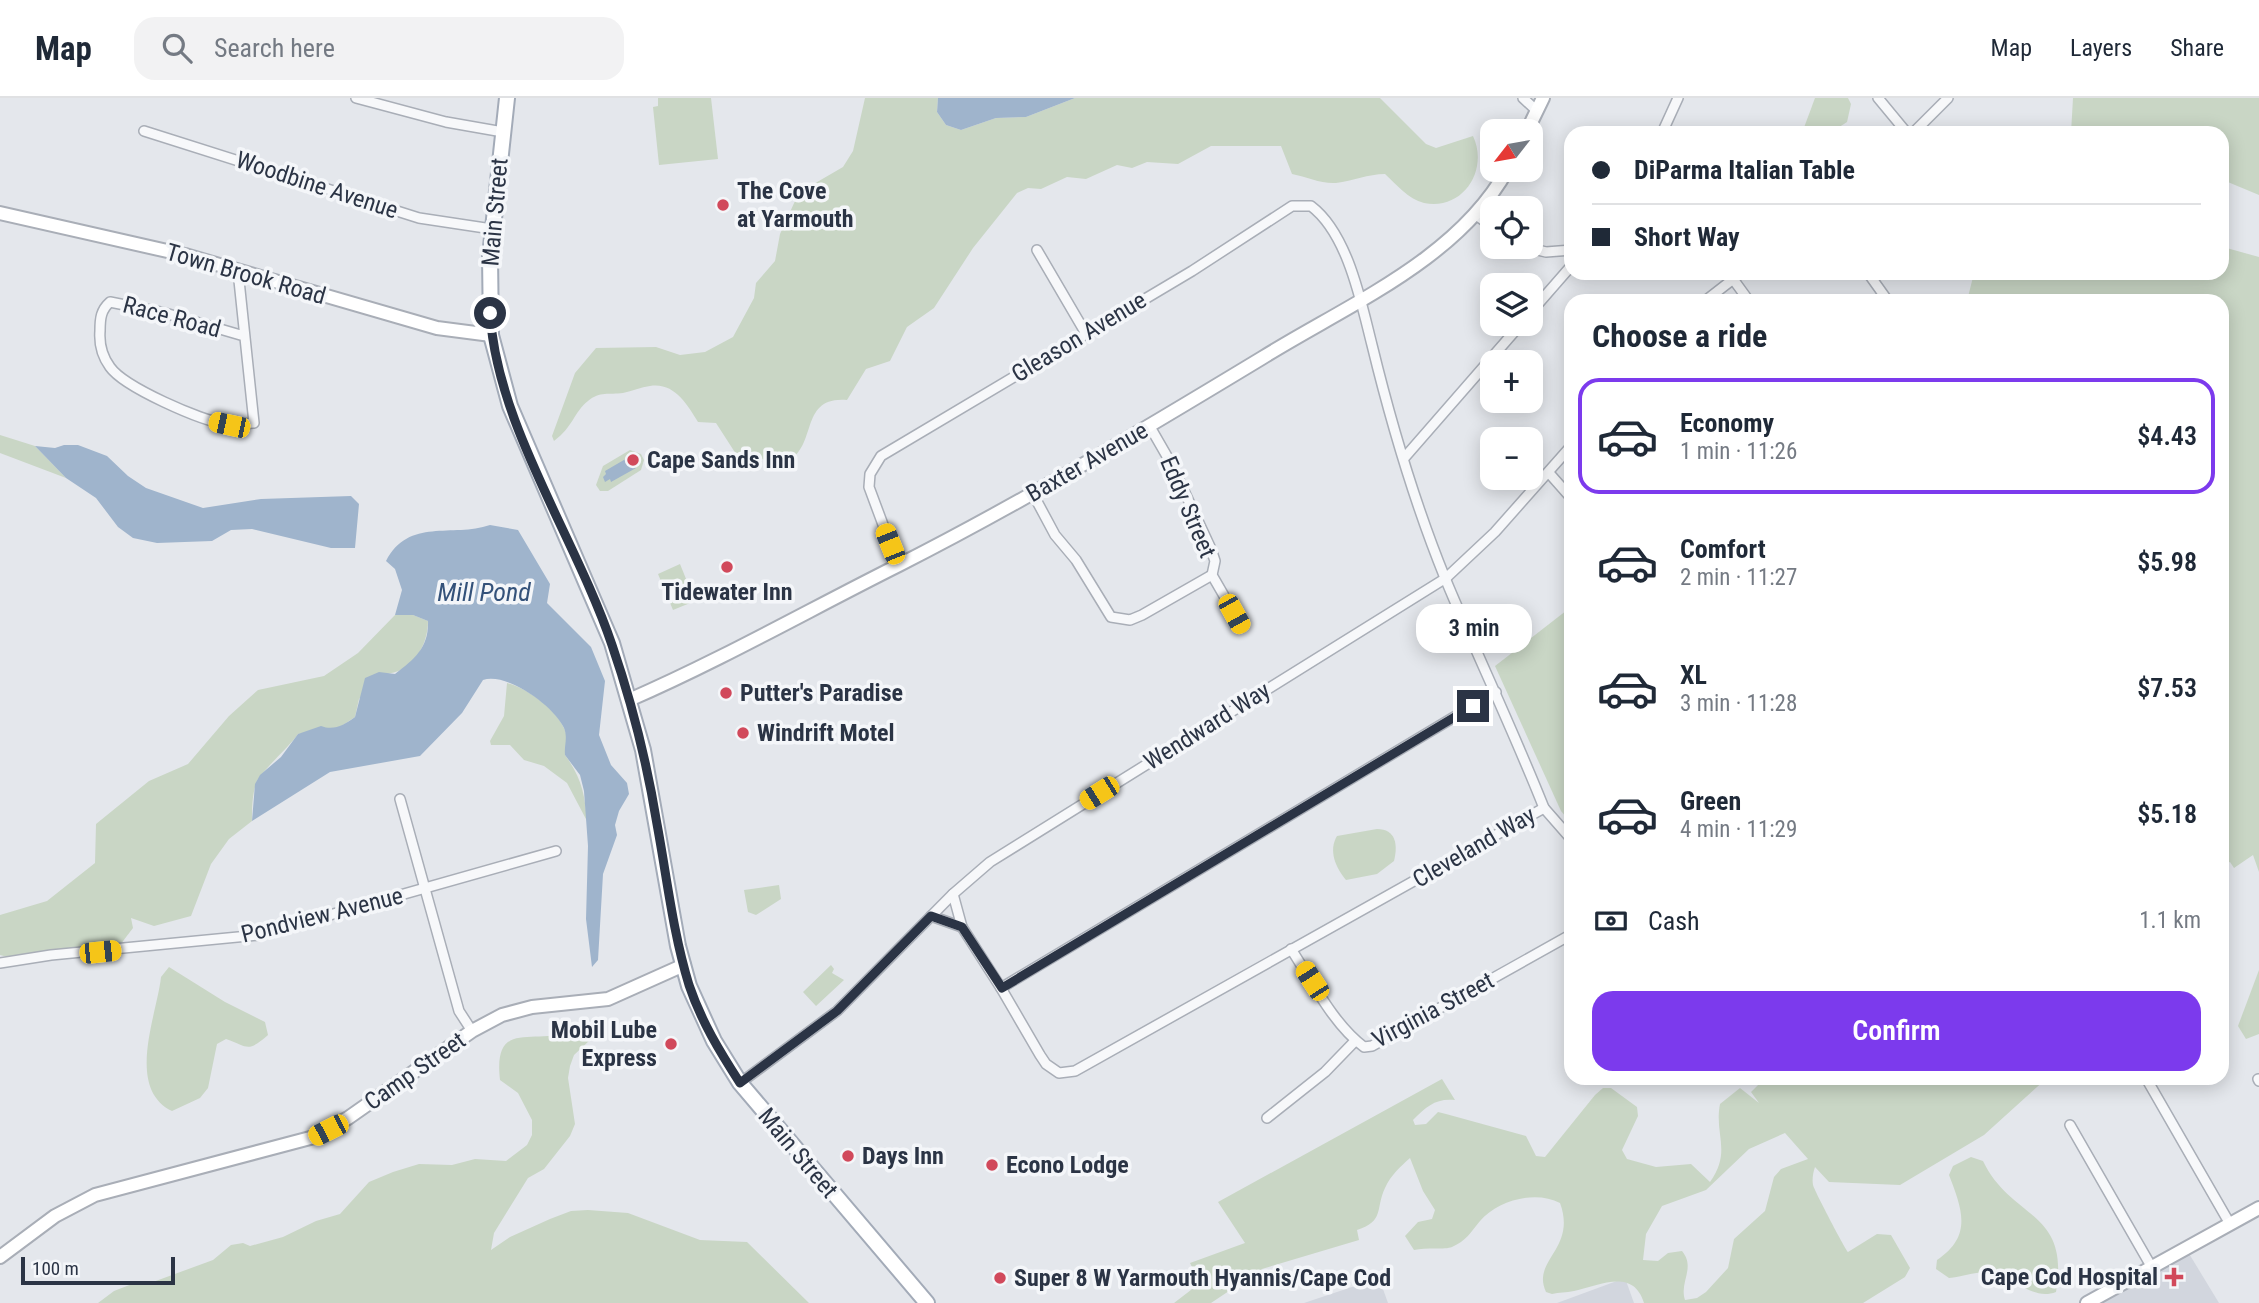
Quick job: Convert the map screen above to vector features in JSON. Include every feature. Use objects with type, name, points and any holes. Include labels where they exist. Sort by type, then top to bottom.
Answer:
[{"type":"main road","name":"Main Street","points":[[507,98],[492,229],[489,279],[491,335],[510,406],[604,622],[629,700],[645,760],[684,965],[700,1012],[740,1083],[927,1303]]},
{"type":"street","points":[[356,98],[446,122],[503,132]]},
{"type":"street","points":[[1523,98],[1537,111]]},
{"type":"street","points":[[1533,119],[1543,98]]},
{"type":"street","points":[[1665,126],[1678,98]]},
{"type":"street","points":[[1878,98],[1901,126]]},
{"type":"street","points":[[1920,126],[1948,98]]},
{"type":"street","name":"Woodbine Avenue","points":[[144,131],[419,218],[492,229]]},
{"type":"street","name":"Baxter Avenue","points":[[629,700],[730,653],[1033,494],[1361,299],[1432,252],[1476,215],[1499,182]]},
{"type":"street","name":"Cleveland Way","points":[[1002,988],[1046,1064],[1065,1074],[1100,1059],[1544,808],[1446,578],[1380,377],[1356,277],[1317,211],[1311,206],[1292,206]]},
{"type":"street","name":"Gleason Avenue","points":[[898,565],[869,487],[871,471],[881,456],[1192,271],[1292,206]]},
{"type":"street","name":"Town Brook Road","points":[[0,213],[185,255],[438,328],[491,335]]},
{"type":"street","points":[[1476,215],[1480,218]]},
{"type":"street","points":[[1037,250],[1086,332]]},
{"type":"street","points":[[1543,251],[1564,251]]},
{"type":"street","points":[[238,271],[244,336]]},
{"type":"street","points":[[1543,298],[1564,274]]},
{"type":"street","points":[[1714,294],[1732,280]]},
{"type":"street","name":"Race Road","points":[[110,302],[165,313],[244,336],[254,423],[229,425],[207,420],[131,385],[111,369],[102,350],[100,318],[103,308],[110,302]]},
{"type":"street","points":[[1405,457],[1511,336]]},
{"type":"street","name":"Eddy Street","points":[[1149,425],[1172,465],[1211,549],[1214,561],[1212,575],[1242,627]]},
{"type":"street","name":"Wendward Way","points":[[740,1083],[837,1011],[953,894],[990,862],[1446,578],[1564,455]]},
{"type":"street","points":[[1549,473],[1564,490]]},
{"type":"street","points":[[1033,494],[1055,536],[1076,559],[1111,617],[1120,620],[1142,615],[1212,575]]},
{"type":"street","points":[[953,894],[962,927],[1002,988],[1496,692]]},
{"type":"street","points":[[400,799],[459,1011],[472,1031]]},
{"type":"street","points":[[1544,808],[1564,831]]},
{"type":"street","name":"Pondview Avenue","points":[[0,963],[51,955],[250,936],[310,923],[556,851]]},
{"type":"street","points":[[931,916],[962,927]]},
{"type":"street","name":"Virginia Street","points":[[1291,949],[1355,1041],[1364,1047],[1373,1046],[1564,939]]},
{"type":"street","name":"Camp Street","points":[[0,1257],[54,1216],[95,1195],[314,1137],[348,1118],[472,1031],[502,1015],[532,1007],[592,1002],[622,995],[684,965]]},
{"type":"street","points":[[1267,1118],[1325,1072],[1355,1041]]},
{"type":"street","points":[[2150,1085],[2230,1224]]},
{"type":"street","points":[[2070,1125],[2151,1266]]},
{"type":"street","points":[[2087,1303],[2259,1208]]},
{"type":"shaded area","name":"Cape Cod Hospital","points":[[2188,1252],[2219,1303],[2099,1303]]},
{"type":"shaded area","points":[[1379,1278],[1388,1303],[1304,1303]]},
{"type":"shaded area","points":[[1625,1278],[1634,1303],[1557,1303]]},
{"type":"green space","points":[[658,98],[711,98],[718,159],[659,165],[653,107],[658,106]]},
{"type":"green space","points":[[865,98],[938,98],[937,112],[946,125],[961,130],[996,118],[1026,117],[1075,98],[1380,98],[1426,144],[1436,148],[1473,136],[1478,162],[1475,174],[1461,194],[1438,204],[1424,203],[1413,198],[1385,174],[1330,183],[1292,174],[1281,146],[1211,146],[1178,164],[1147,162],[1132,168],[1117,165],[1086,179],[1067,177],[1041,189],[1028,188],[1017,193],[973,248],[934,308],[907,327],[890,361],[866,369],[847,400],[832,401],[815,413],[803,444],[797,454],[788,461],[775,463],[749,454],[736,454],[716,423],[698,422],[679,396],[666,387],[659,386],[592,398],[583,405],[554,441],[552,436],[575,373],[596,348],[656,347],[680,355],[705,352],[733,337],[754,298],[756,283],[775,261],[780,234],[795,201],[812,185],[843,167],[853,151]]},
{"type":"green space","points":[[1815,98],[1848,98],[1851,104],[1847,122],[1841,126],[1805,126]]},
{"type":"green space","points":[[2073,98],[2259,98],[2259,195],[2229,182],[2229,126],[2071,126]]},
{"type":"green space","points":[[2229,249],[2259,257],[2259,872],[2253,855],[2234,868],[2229,862],[2229,294],[1969,294],[1972,280],[2229,280]]},
{"type":"green space","points":[[0,435],[35,446],[66,478],[0,453]]},
{"type":"green space","points":[[630,450],[641,454],[644,460],[641,470],[608,491],[600,491],[596,485],[603,466]]},
{"type":"green space","points":[[680,564],[695,601],[673,610],[658,574]]},
{"type":"green space","points":[[1564,612],[1564,815],[1561,811],[1495,666]]},
{"type":"green space","points":[[395,615],[413,615],[428,621],[425,640],[416,656],[403,669],[384,674],[359,699],[355,717],[340,727],[298,734],[264,772],[254,791],[252,821],[229,839],[211,864],[191,916],[154,926],[131,918],[133,928],[120,945],[59,950],[19,960],[0,955],[0,915],[47,901],[95,863],[96,824],[149,781],[188,764],[229,716],[258,690],[324,676],[358,653]]},
{"type":"green space","points":[[507,683],[525,690],[544,703],[559,720],[567,738],[565,755],[581,786],[587,821],[567,783],[544,766],[524,760],[510,745],[491,745],[490,741],[504,716]]},
{"type":"green space","points":[[1377,829],[1392,835],[1396,849],[1394,861],[1377,874],[1346,880],[1334,859],[1333,848],[1337,836]]},
{"type":"green space","points":[[779,885],[781,899],[756,915],[748,912],[744,890]]},
{"type":"green space","points":[[831,965],[834,969],[832,973],[844,980],[816,1006],[803,992]]},
{"type":"green space","points":[[169,967],[225,1002],[265,1022],[268,1035],[248,1047],[226,1039],[217,1044],[208,1088],[200,1098],[172,1111],[158,1100],[150,1086],[147,1069],[150,1030],[161,977]]},
{"type":"green space","points":[[2259,970],[2259,1034],[2246,1039],[2238,1026]]},
{"type":"green space","points":[[580,1031],[590,1040],[574,1055],[570,1066],[568,1078],[575,1124],[570,1136],[544,1169],[528,1178],[494,1233],[491,1250],[510,1237],[571,1211],[628,1213],[700,1240],[747,1242],[809,1303],[98,1303],[114,1291],[132,1284],[153,1282],[213,1260],[231,1245],[243,1243],[250,1246],[283,1237],[316,1221],[340,1214],[369,1182],[393,1172],[419,1164],[452,1165],[475,1159],[506,1161],[527,1145],[532,1135],[532,1120],[518,1093],[500,1080],[499,1061],[503,1048],[509,1041],[519,1038]]},
{"type":"green space","points":[[1442,1079],[1455,1100],[1442,1100],[1432,1104],[1413,1120],[1415,1125],[1426,1124],[1438,1112],[1526,1136],[1536,1156],[1545,1157],[1595,1095],[1603,1088],[1611,1088],[1637,1107],[1638,1116],[1622,1150],[1627,1159],[1656,1167],[1691,1164],[1710,1182],[1720,1161],[1720,1104],[1740,1088],[1759,1103],[1751,1092],[1758,1085],[2039,1085],[1984,1135],[1900,1185],[1829,1182],[1815,1167],[1813,1185],[1848,1252],[1877,1234],[1891,1235],[1910,1268],[1905,1277],[1863,1303],[1644,1303],[1639,1292],[1624,1282],[1604,1283],[1552,1294],[1546,1292],[1544,1271],[1559,1243],[1564,1219],[1560,1203],[1540,1197],[1518,1199],[1497,1208],[1457,1245],[1414,1250],[1405,1236],[1418,1222],[1432,1219],[1435,1210],[1423,1191],[1410,1158],[1387,1183],[1376,1218],[1357,1230],[1359,1240],[1262,1269],[1211,1303],[1174,1303],[1200,1283],[1190,1263],[1245,1243],[1218,1202]],"holes":[[[1785,1133],[1808,1159],[1781,1169],[1774,1177],[1765,1211],[1734,1239],[1728,1268],[1697,1298],[1685,1300],[1688,1263],[1682,1251],[1668,1253],[1658,1261],[1643,1260],[1646,1234],[1662,1206],[1706,1190],[1749,1149]]]},
{"type":"green space","points":[[1971,1157],[1983,1161],[1995,1180],[2047,1230],[2055,1245],[2058,1265],[2056,1292],[2040,1294],[1988,1272],[1949,1278],[1936,1269],[1937,1260],[1948,1251],[1960,1232],[1958,1199],[1949,1175],[1953,1166]]},
{"type":"water","points":[[938,98],[1075,98],[1026,117],[996,118],[961,130],[946,125],[937,112]]},
{"type":"water","points":[[78,445],[107,456],[128,476],[146,488],[203,508],[261,499],[351,496],[359,504],[355,548],[331,548],[252,529],[231,530],[212,541],[157,543],[133,538],[118,527],[96,498],[66,478],[35,446],[55,448]]},
{"type":"water","points":[[629,457],[636,468],[611,482],[610,479],[605,482],[605,471]]},
{"type":"water","name":"Mill Pond","points":[[490,525],[518,530],[550,584],[547,603],[591,647],[605,681],[599,735],[611,765],[627,783],[629,794],[619,811],[615,825],[617,835],[603,874],[598,960],[592,967],[586,919],[588,846],[584,791],[580,775],[565,755],[565,732],[559,719],[540,701],[517,686],[493,679],[483,680],[462,713],[420,756],[330,772],[252,821],[255,784],[260,775],[281,757],[298,734],[321,726],[339,726],[355,717],[365,678],[379,672],[395,674],[423,645],[428,621],[413,615],[395,615],[402,590],[395,569],[386,561],[396,547],[419,534]]},
{"type":"place","name":"The Cove at Yarmouth","points":[[723,205]]},
{"type":"place","name":"Cape Sands Inn","points":[[633,460]]},
{"type":"place","name":"Tidewater Inn","points":[[727,567]]},
{"type":"place","name":"Putter's Paradise","points":[[726,693]]},
{"type":"place","name":"Windrift Motel","points":[[743,733]]},
{"type":"place","name":"Mobil Lube Express","points":[[671,1044]]},
{"type":"place","name":"Days Inn","points":[[848,1156]]},
{"type":"place","name":"Econo Lodge","points":[[992,1165]]},
{"type":"place","name":"Cape Cod Hospital","points":[[2174,1277]]},
{"type":"place","name":"Super 8 W Yarmouth Hyannis/Cape Cod","points":[[1000,1278]]},
{"type":"route","points":[[490,313],[491,335],[510,406],[576,554],[618,662],[643,750],[678,946],[689,986],[714,1041],[740,1083],[837,1011],[873,979],[931,916],[962,927],[1002,988],[1473,706]]}]
